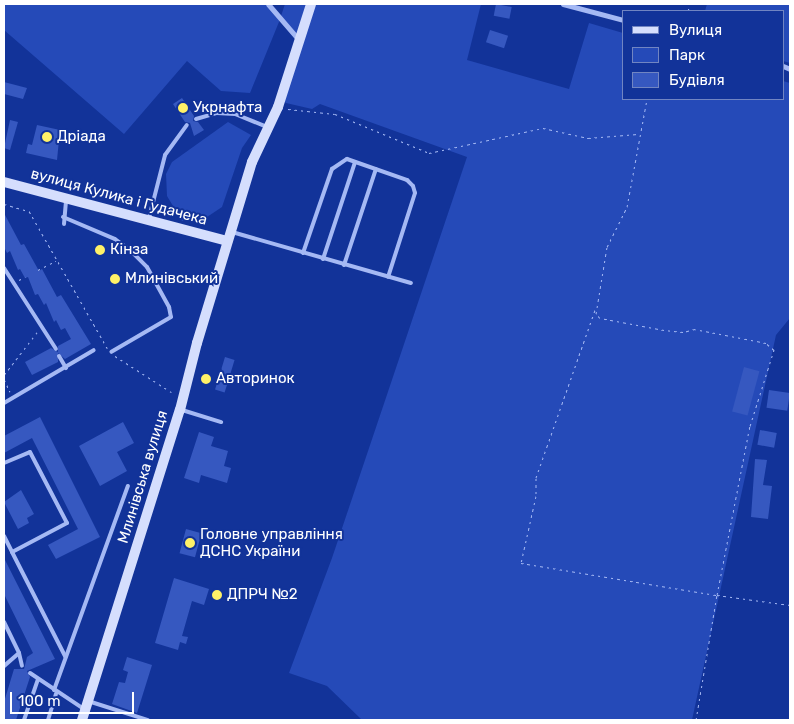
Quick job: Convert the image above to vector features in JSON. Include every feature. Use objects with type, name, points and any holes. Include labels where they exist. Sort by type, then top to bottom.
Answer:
[{"type":"main road","name":"Млинівська вулиця","points":[[86,710],[180,410],[252,162],[278,107],[311,4]]},
{"type":"main road","name":"вулиця Кулика і Гудачека","points":[[4,182],[148,221],[229,236]]},
{"type":"street","points":[[268,4],[299,40]]},
{"type":"street","points":[[562,4],[622,20]]},
{"type":"lane","points":[[196,119],[218,113],[235,114],[268,128]]},
{"type":"lane","points":[[148,221],[165,154],[187,125]]},
{"type":"lane","points":[[303,253],[332,169],[339,161],[347,159],[406,180],[415,193],[388,277]]},
{"type":"lane","points":[[323,259],[355,162]]},
{"type":"lane","points":[[344,264],[376,169]]},
{"type":"lane","points":[[64,224],[62,217],[66,199]]},
{"type":"lane","points":[[62,217],[115,239],[132,252],[151,274],[169,307],[171,317],[111,352]]},
{"type":"lane","points":[[229,236],[303,253],[411,283]]},
{"type":"lane","points":[[4,268],[56,349]]},
{"type":"lane","points":[[4,403],[94,350]]},
{"type":"lane","points":[[59,356],[66,368]]},
{"type":"lane","points":[[180,410],[221,422]]},
{"type":"lane","points":[[4,464],[30,452],[67,523],[12,552]]},
{"type":"lane","points":[[48,720],[65,656],[128,486]]},
{"type":"lane","points":[[4,536],[65,656]]},
{"type":"lane","points":[[4,622],[19,653],[22,666]]},
{"type":"lane","points":[[4,666],[19,653]]},
{"type":"lane","points":[[30,673],[55,692],[86,710],[148,720]]},
{"type":"lane","points":[[24,720],[38,679]]},
{"type":"path","points":[[647,100],[627,207],[607,247],[594,310],[536,478],[536,496],[521,563],[717,596],[790,606]]},
{"type":"path","points":[[278,107],[335,114],[429,153],[543,128],[588,138],[639,134]]},
{"type":"path","points":[[4,204],[29,211],[111,352],[121,362],[171,392]]},
{"type":"path","points":[[38,270],[56,260]]},
{"type":"path","points":[[594,310],[600,318],[664,330],[683,332],[694,329],[766,343],[774,350],[750,426],[717,596],[696,720]]},
{"type":"path","points":[[4,375],[42,327]]},
{"type":"path","points":[[4,379],[12,398]]},
{"type":"green space","points":[[4,4],[268,4],[281,16],[285,4],[481,4],[467,60],[569,89],[589,23],[622,33],[622,100],[784,100],[784,81],[790,83],[790,318],[776,335],[692,720],[362,720],[327,686],[289,673],[332,558],[467,157],[320,104],[312,109],[286,103],[281,98],[299,40],[281,17],[250,93],[221,91],[187,61],[124,134],[4,30]]},
{"type":"green space","points":[[707,4],[790,4],[790,63],[784,61],[784,10],[705,10]]},
{"type":"green space","points":[[228,122],[251,135],[242,148],[222,207],[201,221],[182,221],[167,196],[166,174],[172,162]]},
{"type":"building","points":[[496,4],[512,7],[509,19],[494,16]]},
{"type":"building","points":[[490,30],[508,36],[504,48],[486,42]]},
{"type":"building","points":[[4,82],[27,88],[23,99],[4,94]]},
{"type":"building","points":[[182,98],[194,116],[193,121],[198,122],[204,130],[194,136],[190,123],[185,122],[173,104]]},
{"type":"building","points":[[10,120],[18,122],[10,150],[4,148]]},
{"type":"building","name":"Дріада","points":[[37,125],[60,130],[57,160],[26,153],[28,144],[32,145]]},
{"type":"building","points":[[4,213],[21,245],[24,244],[39,271],[42,269],[57,297],[61,295],[91,344],[65,359],[58,353],[58,362],[32,375],[25,362],[51,348],[58,352],[58,346],[71,339],[65,328],[61,330],[56,320],[54,322],[46,303],[44,305],[38,294],[35,295],[28,277],[25,278],[20,269],[18,270],[10,251],[7,253],[4,247]]},
{"type":"building","points":[[225,357],[235,360],[225,392],[215,390]]},
{"type":"building","points":[[744,367],[759,371],[748,416],[732,411]]},
{"type":"building","points":[[769,390],[790,393],[787,411],[766,408]]},
{"type":"building","points":[[40,417],[100,537],[56,559],[48,545],[78,529],[32,438],[4,453],[4,436]]},
{"type":"building","points":[[123,422],[134,443],[117,452],[127,471],[100,486],[79,446]]},
{"type":"building","points":[[760,430],[777,433],[774,448],[757,445]]},
{"type":"building","points":[[199,432],[214,437],[211,446],[228,451],[224,466],[231,468],[227,483],[201,475],[199,483],[184,478]]},
{"type":"building","points":[[755,459],[767,460],[763,485],[772,486],[768,519],[751,517]]},
{"type":"building","points":[[21,490],[34,514],[27,518],[29,523],[18,529],[4,502]]},
{"type":"building","name":"Головне управління ДСНС України","points":[[186,529],[201,533],[195,557],[180,553]]},
{"type":"building","points":[[4,558],[55,659],[27,671],[30,677],[16,720],[4,720],[4,702],[14,669],[24,669],[27,657],[33,653],[4,594]]},
{"type":"building","points":[[174,578],[209,589],[204,605],[192,601],[182,636],[188,637],[186,644],[180,642],[178,650],[155,643]]},
{"type":"building","points":[[127,657],[152,665],[137,713],[112,704],[119,682],[125,683],[128,672],[123,670]]},
{"type":"place","name":"Укрнафта","points":[[183,108]]},
{"type":"place","name":"Дріада","points":[[47,137]]},
{"type":"place","name":"Кінза","points":[[100,250]]},
{"type":"place","name":"Млинівський","points":[[115,279]]},
{"type":"place","name":"Авторинок","points":[[206,379]]},
{"type":"place","name":"Головне управління ДСНС України","points":[[190,543]]},
{"type":"place","name":"ДПРЧ №2","points":[[217,595]]}]
